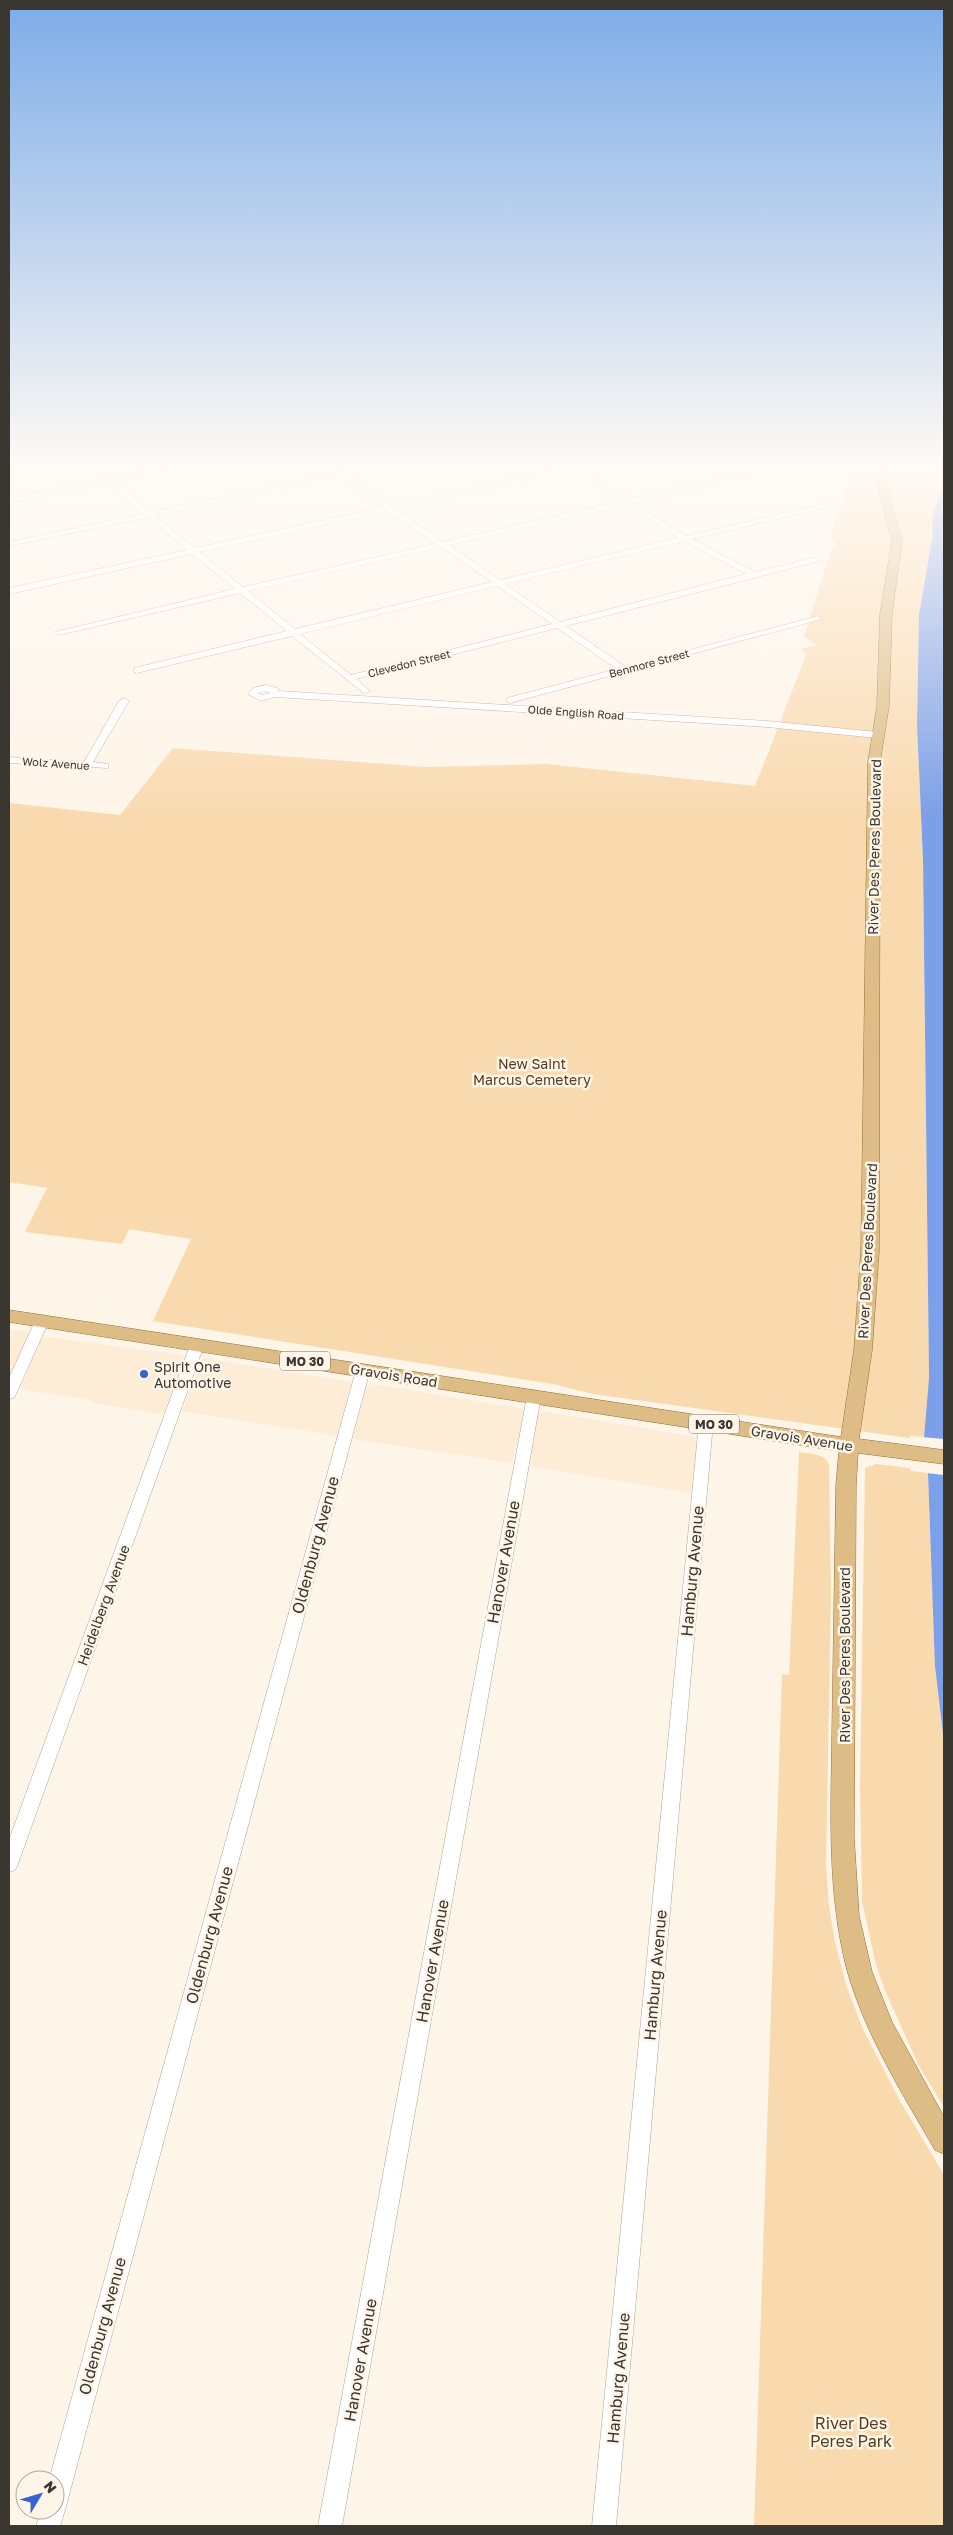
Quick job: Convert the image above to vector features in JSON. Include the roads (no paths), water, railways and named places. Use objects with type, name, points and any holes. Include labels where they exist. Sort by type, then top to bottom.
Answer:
[{"type":"main road","name":"River Des Peres Boulevard","points":[[891,582],[886,621],[883,706],[877,735],[874,771],[870,1251],[863,1350],[849,1445],[845,1516],[842,1837],[846,1906],[860,1972],[880,2027],[909,2082],[944,2141]]},
{"type":"main road","name":"Gravois Road","points":[[9,1316],[601,1407]]},
{"type":"main road","name":"Gravois Avenue","points":[[601,1407],[849,1445],[944,1457]]},
{"type":"street","points":[[9,592],[54,582]]},
{"type":"street","points":[[230,582],[294,632],[365,691]]},
{"type":"street","points":[[59,632],[278,582]]},
{"type":"street","points":[[137,670],[500,582]]},
{"type":"street","name":"Clevedon Street","points":[[350,678],[726,582]]},
{"type":"street","points":[[497,583],[623,669]]},
{"type":"street","name":"Benmore Street","points":[[510,700],[818,619]]},
{"type":"street","name":"Olde English Road","points":[[275,694],[758,724],[877,735]]},
{"type":"street","points":[[88,765],[124,701]]},
{"type":"street","name":"Wolz Avenue","points":[[9,760],[104,766]]},
{"type":"street","points":[[9,1394],[42,1321]]},
{"type":"street","name":"Heidelberg Avenue","points":[[9,1864],[197,1345]]},
{"type":"street","name":"Oldenburg Avenue","points":[[63,2470],[363,1370]]},
{"type":"street","name":"Hanover Avenue","points":[[330,2526],[534,1396]]},
{"type":"street","name":"Hamburg Avenue","points":[[604,2526],[706,1423]]},
{"type":"water","points":[[925,582],[944,582],[944,1742],[935,1666],[928,1473],[924,1437],[929,1378],[923,860],[917,725],[919,615]]},
{"type":"place","name":"Spirit One Automotive","points":[[144,1374]]},
{"type":"park label","name":"New Saint Marcus Cemetery","points":[[532,1072]]},
{"type":"park label","name":"River Des Peres Park","points":[[851,2432]]}]
